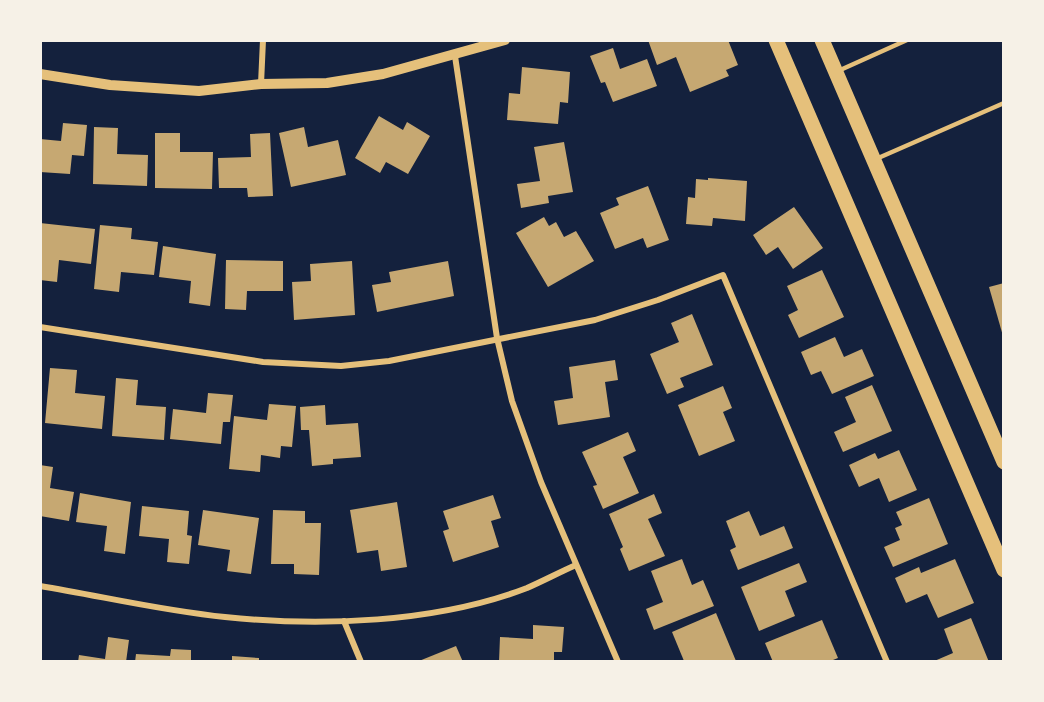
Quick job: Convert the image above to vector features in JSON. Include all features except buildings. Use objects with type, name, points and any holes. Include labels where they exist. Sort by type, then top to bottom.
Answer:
[{"type":"main road","points":[[776,40],[1004,570]]},
{"type":"main road","points":[[822,40],[1004,462]]},
{"type":"street","points":[[261,84],[263,40]]},
{"type":"street","points":[[40,75],[110,85],[199,91],[261,84],[327,83],[383,74],[455,56],[505,40]]},
{"type":"street","points":[[455,56],[497,338],[512,401],[537,472],[618,662]]},
{"type":"street","points":[[40,327],[263,362],[330,366],[389,361],[595,320],[658,300],[723,275],[887,662]]},
{"type":"street","points":[[40,585],[223,617],[297,622],[344,621],[454,608],[525,588],[576,565]]},
{"type":"street","points":[[344,621],[361,662]]},
{"type":"lane","points":[[836,72],[908,40]]},
{"type":"lane","points":[[874,160],[1004,103]]}]
